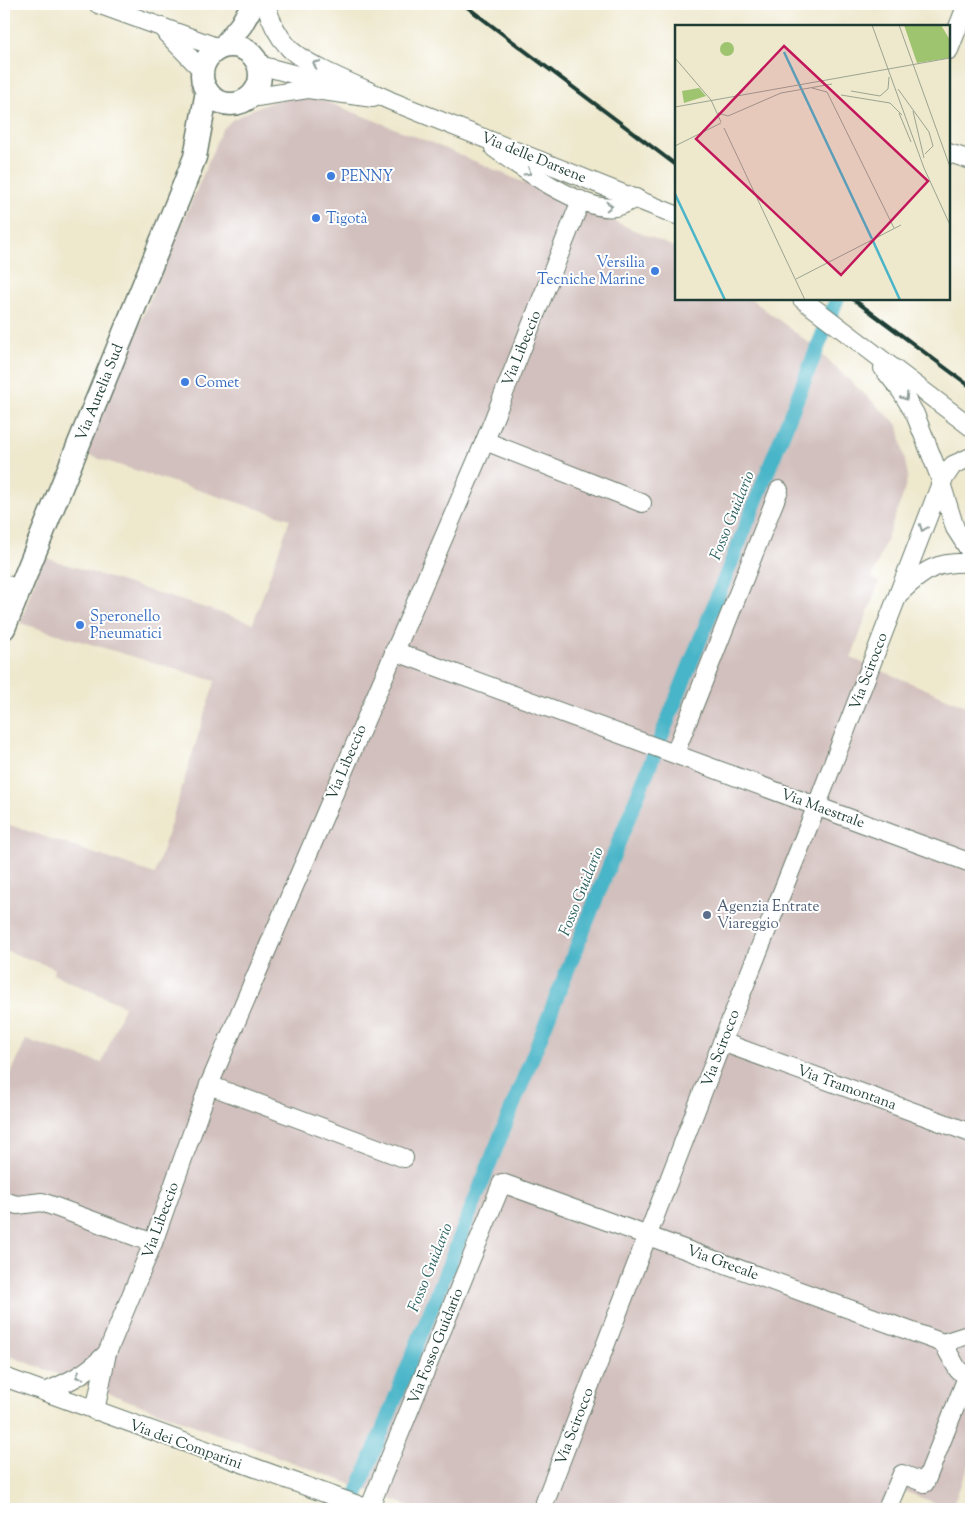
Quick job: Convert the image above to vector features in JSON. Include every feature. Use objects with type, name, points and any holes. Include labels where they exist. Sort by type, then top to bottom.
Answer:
[{"type":"main road","name":"Via Aurelia Sud","points":[[4,628],[12,586],[195,157],[208,57],[222,47],[257,5]]},
{"type":"main road","name":"Via Aurelia Sud","points":[[195,157],[240,101],[260,83],[256,61],[257,5]]},
{"type":"main road","points":[[222,47],[240,47],[256,61]]},
{"type":"main road","points":[[205,81],[213,98],[240,101]]},
{"type":"street","points":[[98,4],[222,47]]},
{"type":"street","points":[[950,47],[967,4]]},
{"type":"street","name":"Via delle Darsene","points":[[257,5],[296,54],[391,101],[675,215]]},
{"type":"street","points":[[161,27],[205,81]]},
{"type":"street","name":"Via delle Darsene","points":[[256,61],[335,84],[360,96]]},
{"type":"street","name":"Via delle Darsene","points":[[240,101],[308,89],[391,101]]},
{"type":"street","points":[[475,133],[522,168],[581,200],[602,207],[615,207],[636,198]]},
{"type":"street","points":[[950,153],[971,160]]},
{"type":"street","name":"Via Libeccio","points":[[95,1411],[107,1353],[152,1243],[209,1085],[485,441],[581,200]]},
{"type":"street","points":[[803,300],[971,427]]},
{"type":"street","points":[[863,345],[892,379],[912,408],[941,482],[955,528],[971,553]]},
{"type":"street","points":[[485,441],[642,503]]},
{"type":"street","points":[[941,482],[953,466],[971,457]]},
{"type":"street","name":"Via Scirocco","points":[[543,1507],[941,482]]},
{"type":"street","points":[[672,752],[779,490]]},
{"type":"street","name":"Via Scirocco","points":[[897,596],[928,569],[949,563],[971,563]]},
{"type":"street","name":"Via Maestrale","points":[[394,651],[971,863]]},
{"type":"street","name":"Via Tramontana","points":[[722,1042],[971,1133]]},
{"type":"street","points":[[209,1085],[404,1158]]},
{"type":"street","name":"Via Grecale","points":[[502,1183],[648,1234],[943,1343]]},
{"type":"street","name":"Via Fosso Guidario","points":[[369,1509],[502,1183]]},
{"type":"street","points":[[4,1201],[16,1205],[42,1202],[152,1243]]},
{"type":"street","points":[[887,1509],[902,1474],[925,1484],[969,1377],[958,1370],[943,1343],[971,1334]]},
{"type":"street","name":"Via Libeccio","points":[[45,1392],[84,1374],[107,1353]]},
{"type":"street","name":"Via dei Comparini","points":[[4,1377],[369,1509]]},
{"type":"shaded area","points":[[312,96],[432,143],[675,248],[675,300],[752,300],[809,343],[898,425],[908,476],[902,498],[872,578],[879,582],[851,658],[971,708],[971,1460],[951,1509],[896,1488],[882,1509],[417,1509],[4,1354],[4,1074],[10,1076],[26,1040],[102,1063],[124,1006],[53,974],[54,968],[4,950],[4,823],[155,874],[215,681],[20,623],[43,557],[253,623],[290,519],[84,454],[222,130],[232,120],[253,109],[275,101]]},
{"type":"waterway","name":"Fosso Guidario","points":[[356,1496],[837,300]]},
{"type":"railway","points":[[463,4],[675,164]]},
{"type":"railway","points":[[854,300],[971,387]]},
{"type":"place","name":"PENNY","points":[[331,176]]},
{"type":"place","name":"Tigotà","points":[[316,218]]},
{"type":"place","name":"Versilia Tecniche Marine","points":[[655,271]]},
{"type":"place","name":"Comet","points":[[185,382]]},
{"type":"place","name":"Speronello Pneumatici","points":[[80,625]]},
{"type":"place","name":"Agenzia Entrate Viareggio","points":[[707,915]]}]
